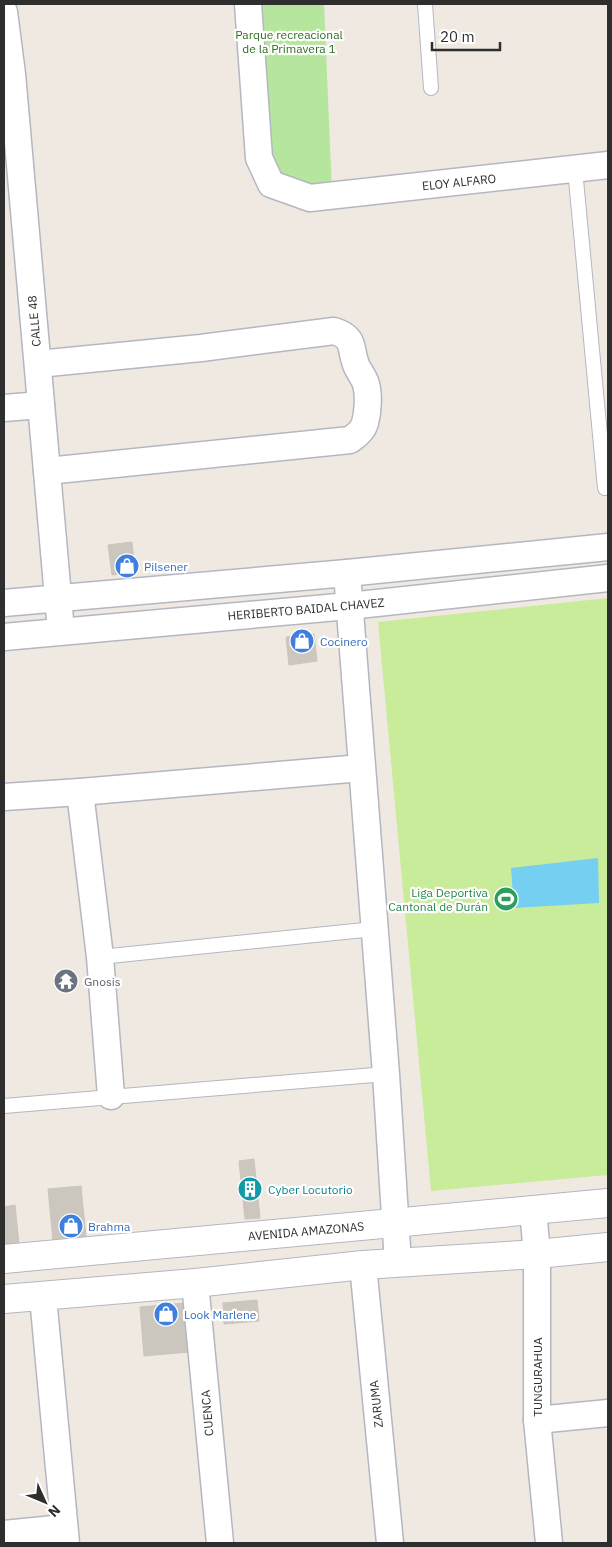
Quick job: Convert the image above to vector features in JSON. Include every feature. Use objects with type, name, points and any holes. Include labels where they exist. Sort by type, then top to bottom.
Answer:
[{"type":"street","name":"ELOY ALFARO","points":[[248,4],[259,158],[271,184],[310,198],[608,165]]},
{"type":"street","name":"CALLE 48","points":[[4,12],[8,74],[38,364],[61,631]]},
{"type":"street","points":[[38,364],[201,348],[334,331],[347,337],[350,341],[357,367],[366,382],[368,392],[365,424],[356,436],[350,440],[47,471]]},
{"type":"street","points":[[4,408],[41,404]]},
{"type":"street","points":[[4,603],[347,573],[608,547]]},
{"type":"street","points":[[347,573],[386,1074],[398,1262]]},
{"type":"street","name":"HERIBERTO BAIDAL CHAVEZ","points":[[4,637],[349,606],[608,578]]},
{"type":"street","points":[[4,797],[361,768]]},
{"type":"street","points":[[80,792],[100,957],[111,1096]]},
{"type":"street","name":"AVENIDA AMAZONAS","points":[[4,1259],[608,1203]]},
{"type":"street","name":"TUNGURAHUA","points":[[533,1210],[537,1254],[538,1420],[549,1543]]},
{"type":"street","points":[[4,1299],[195,1283],[363,1265],[537,1254],[608,1247]]},
{"type":"street","name":"ZARUMA","points":[[363,1265],[390,1543]]},
{"type":"street","name":"CUENCA","points":[[195,1283],[220,1543]]},
{"type":"street","points":[[4,1534],[65,1535],[43,1297]]},
{"type":"street","points":[[538,1420],[608,1413]]},
{"type":"lane","points":[[425,4],[431,88]]},
{"type":"lane","points":[[575,169],[605,488]]},
{"type":"lane","points":[[100,957],[374,929]]},
{"type":"lane","points":[[4,1106],[386,1074]]},
{"type":"green space","name":"Parque recreacional de la Primavera 1","points":[[248,4],[324,4],[332,192],[271,184]]},
{"type":"green space","name":"Liga Deportiva Cantonal de Durán","points":[[608,598],[608,1175],[431,1191],[378,622]]},
{"type":"water","points":[[598,858],[599,903],[514,908],[511,868]]},
{"type":"building","points":[[132,542],[135,572],[112,575],[108,545]]},
{"type":"building","points":[[314,634],[317,661],[289,665],[286,637]]},
{"type":"building","name":"Cyber Locutorio","points":[[254,1159],[260,1218],[245,1219],[239,1161]]},
{"type":"building","points":[[81,1186],[86,1237],[53,1241],[48,1189]]},
{"type":"building","points":[[15,1205],[19,1244],[4,1246],[4,1207]]},
{"type":"building","points":[[257,1300],[259,1321],[224,1324],[223,1303]]},
{"type":"building","points":[[185,1303],[189,1352],[144,1356],[140,1307]]},
{"type":"place","name":"Pilsener","points":[[127,566]]},
{"type":"place","name":"Cocinero","points":[[302,641]]},
{"type":"place","name":"Liga Deportiva Cantonal de Durán","points":[[506,899]]},
{"type":"place","name":"Gnosis","points":[[66,981]]},
{"type":"place","name":"Cyber Locutorio","points":[[250,1189]]},
{"type":"place","name":"Brahma","points":[[71,1226]]},
{"type":"place","name":"Look Marlene","points":[[166,1314]]}]
